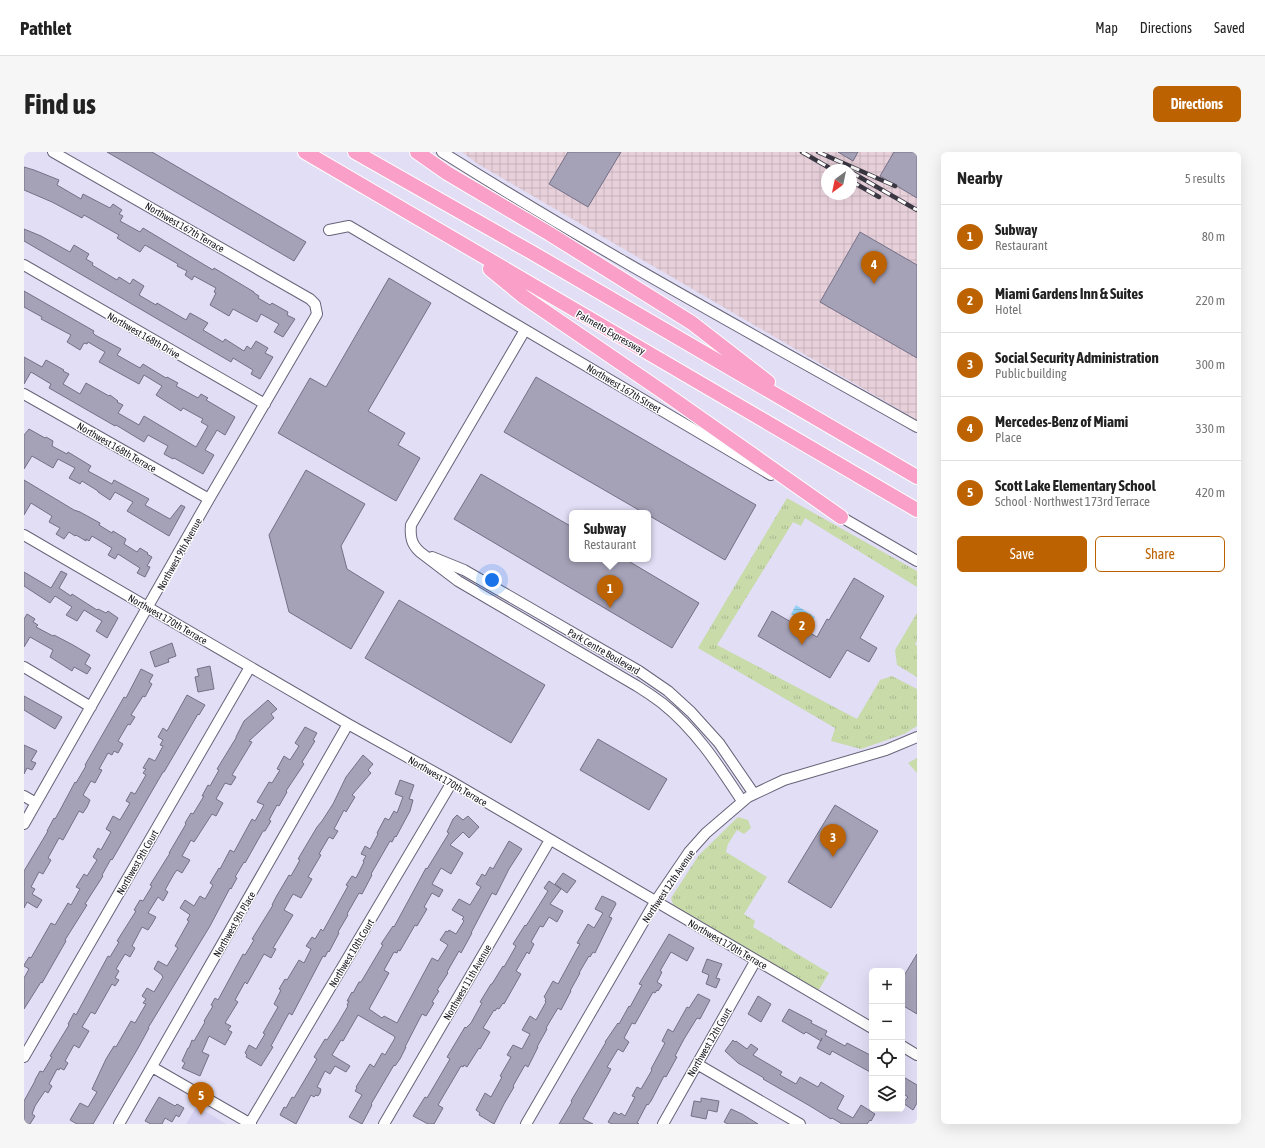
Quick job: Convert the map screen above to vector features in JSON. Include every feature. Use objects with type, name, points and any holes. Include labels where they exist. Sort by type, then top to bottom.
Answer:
[{"type":"highway","name":"Palmetto Expressway","points":[[305,152],[917,510]]},
{"type":"highway","points":[[355,152],[538,256],[917,477]]},
{"type":"highway","points":[[417,152],[447,173],[550,234],[692,323],[814,418]]},
{"type":"highway","points":[[461,244],[524,297],[841,516]]},
{"type":"street","name":"Northwest 167th Terrace","points":[[53,152],[310,298],[315,304]]},
{"type":"street","points":[[442,152],[492,184],[695,303],[917,427]]},
{"type":"street","name":"Northwest 167th Street","points":[[329,230],[349,226],[917,561]]},
{"type":"street","name":"Northwest 168th Drive","points":[[24,265],[265,404]]},
{"type":"street","name":"Northwest 9th Avenue","points":[[24,824],[317,314],[315,304]]},
{"type":"street","name":"Park Centre Boulevard","points":[[525,330],[411,525],[410,538],[415,548],[458,581],[662,702],[699,740],[742,802]]},
{"type":"street","name":"Northwest 168th Terrace","points":[[24,394],[209,500]]},
{"type":"street","name":"Northwest 170th Terrace","points":[[24,535],[348,724],[452,782],[869,1026]]},
{"type":"street","name":"Park Centre Boulevard","points":[[420,552],[464,570],[639,671],[668,691],[691,712],[719,743],[754,794]]},
{"type":"street","points":[[458,581],[464,570]]},
{"type":"street","points":[[587,657],[594,645]]},
{"type":"street","points":[[24,667],[91,707]]},
{"type":"street","name":"Northwest 9th Court","points":[[24,1057],[250,667]]},
{"type":"street","points":[[662,702],[668,691]]},
{"type":"street","name":"Northwest 9th Place","points":[[119,1124],[348,724]]},
{"type":"street","name":"Northwest 12th Avenue","points":[[526,1124],[655,902],[689,852],[706,833],[742,802],[754,794],[784,780],[886,750],[917,737]]},
{"type":"street","name":"Northwest 10th Court","points":[[251,1124],[452,782]]},
{"type":"street","points":[[24,796],[36,803]]},
{"type":"street","name":"Northwest 11th Avenue","points":[[384,1124],[550,840]]},
{"type":"street","name":"Northwest 12th Court","points":[[663,1124],[756,960]]},
{"type":"street","points":[[905,1048],[917,1055]]},
{"type":"street","points":[[697,1064],[800,1124]]},
{"type":"street","points":[[152,1067],[251,1124]]},
{"type":"shaded area","points":[[462,152],[917,152],[917,420],[478,164]]},
{"type":"shaded area","points":[[197,1106],[226,1124],[186,1124]]},
{"type":"green space","points":[[787,498],[917,571],[917,587],[805,518],[801,526],[793,522],[717,645],[857,719],[880,680],[892,676],[917,689],[917,726],[904,734],[861,749],[831,741],[835,728],[698,648]]},
{"type":"green space","points":[[917,613],[917,641],[915,644],[917,646],[917,677],[897,665],[895,650]]},
{"type":"green space","points":[[917,758],[917,773],[908,763]]},
{"type":"green space","points":[[738,817],[748,820],[751,828],[744,834],[737,830],[728,844],[726,852],[767,877],[744,914],[755,921],[753,927],[829,973],[817,993],[674,907],[671,898],[699,855]]},
{"type":"water","points":[[796,605],[815,617],[810,625],[791,614]]},
{"type":"building","points":[[107,152],[152,152],[306,242],[294,261]]},
{"type":"building","points":[[568,152],[621,152],[588,207],[549,184]]},
{"type":"building","points":[[838,152],[858,152],[853,161]]},
{"type":"building","points":[[894,152],[917,152],[917,198],[880,176]]},
{"type":"building","points":[[24,167],[59,180],[57,185],[81,199],[83,194],[110,208],[113,204],[122,210],[119,214],[123,216],[120,221],[140,232],[143,228],[213,270],[214,268],[254,292],[259,296],[258,298],[270,305],[272,303],[288,312],[287,315],[295,319],[283,337],[274,332],[279,324],[261,314],[257,322],[233,309],[229,316],[210,305],[216,293],[214,292],[216,288],[194,276],[192,280],[185,275],[187,271],[177,266],[178,264],[145,245],[140,252],[117,238],[119,235],[84,215],[82,218],[52,202],[24,190]]},
{"type":"building","points":[[24,229],[41,236],[70,252],[74,245],[89,254],[86,259],[93,263],[92,265],[117,280],[119,277],[130,284],[133,279],[144,286],[139,295],[156,305],[157,303],[186,320],[190,313],[208,323],[203,330],[223,342],[225,339],[244,351],[247,346],[251,349],[256,341],[268,348],[265,353],[273,357],[260,379],[251,374],[253,370],[233,358],[231,362],[24,241]]},
{"type":"building","points":[[860,232],[917,265],[917,358],[820,302]]},
{"type":"building","points":[[389,278],[431,303],[368,411],[405,433],[398,445],[420,458],[396,501],[278,433],[310,378],[326,387]]},
{"type":"building","points":[[24,291],[94,331],[93,333],[95,335],[121,349],[117,355],[140,368],[143,364],[166,378],[167,377],[178,383],[176,386],[198,398],[201,394],[208,398],[206,400],[235,417],[225,435],[217,430],[205,450],[214,455],[203,474],[164,454],[168,446],[148,435],[144,442],[49,388],[51,384],[31,372],[24,384],[24,357],[42,367],[46,360],[69,374],[63,384],[80,394],[86,383],[109,396],[110,395],[118,401],[117,402],[123,405],[118,413],[139,425],[144,416],[196,447],[208,426],[201,422],[203,419],[183,408],[181,411],[156,395],[162,386],[144,375],[139,384],[99,362],[105,352],[88,342],[87,344],[84,343],[80,350],[67,342],[71,335],[41,319],[42,317],[24,307]]},
{"type":"building","points":[[536,377],[756,505],[725,560],[651,517],[651,510],[639,510],[504,432]]},
{"type":"building","points":[[29,429],[53,441],[52,446],[67,454],[68,452],[91,466],[88,471],[112,484],[114,480],[149,499],[145,505],[170,519],[181,505],[185,507],[169,536],[127,511],[133,502],[115,492],[110,500],[82,481],[80,484],[69,478],[75,468],[58,459],[53,468],[32,456],[24,469],[24,435]]},
{"type":"building","points":[[306,470],[365,504],[341,546],[347,569],[384,592],[351,649],[289,612],[269,535]]},
{"type":"building","points":[[481,474],[569,525],[569,562],[630,562],[699,603],[672,648],[454,519]]},
{"type":"building","points":[[24,480],[74,510],[100,523],[99,525],[112,533],[113,531],[126,539],[124,544],[137,552],[140,548],[148,553],[147,554],[152,557],[147,566],[150,567],[145,577],[137,573],[140,568],[118,554],[115,559],[108,555],[112,548],[92,536],[89,541],[86,539],[86,541],[69,532],[64,539],[56,534],[60,528],[49,522],[52,516],[31,503],[24,515]]},
{"type":"building","points":[[61,571],[67,574],[59,588],[71,596],[72,594],[97,610],[98,609],[106,613],[108,611],[118,618],[107,638],[96,631],[102,621],[84,610],[77,621],[66,615],[72,607],[55,596],[50,603],[24,586],[24,572],[51,588]]},
{"type":"building","points":[[854,578],[884,596],[860,638],[877,648],[869,662],[847,650],[830,678],[758,636],[772,611],[817,637]]},
{"type":"building","points":[[399,600],[545,685],[511,743],[365,658]]},
{"type":"building","points":[[27,614],[35,619],[33,622],[38,625],[36,627],[90,655],[85,664],[91,668],[87,674],[74,667],[72,671],[50,657],[53,650],[30,637],[24,647],[24,619]]},
{"type":"building","points":[[172,643],[176,656],[168,659],[169,662],[155,667],[150,652]]},
{"type":"building","points":[[210,666],[214,689],[198,692],[195,677],[199,676],[197,669]]},
{"type":"building","points":[[141,669],[153,675],[149,682],[152,684],[145,697],[143,696],[131,715],[135,717],[130,725],[128,724],[118,741],[123,744],[118,753],[114,751],[112,755],[108,753],[99,769],[102,770],[95,783],[91,781],[83,795],[90,800],[87,807],[83,813],[79,811],[63,840],[59,838],[48,858],[51,860],[43,874],[39,872],[31,887],[35,889],[32,894],[42,900],[37,908],[27,902],[24,908],[24,871],[75,782],[76,783],[86,766],[85,765],[124,697],[126,698]]},
{"type":"building","points":[[187,695],[205,705],[163,772],[112,860],[111,859],[102,875],[103,876],[85,904],[87,905],[65,940],[66,941],[42,983],[41,982],[24,1009],[24,978],[29,969],[24,965],[29,957],[31,958],[51,923],[55,925],[68,903],[71,905],[80,889],[76,887],[84,874],[87,876],[97,860],[93,857],[98,848],[101,850],[111,832],[106,829],[113,816],[120,820],[130,803],[126,801],[131,792],[135,794],[146,775],[143,773],[146,769],[143,768],[149,758],[155,761],[163,746],[160,745],[163,740],[158,737],[163,728],[167,731]]},
{"type":"building","points":[[24,696],[62,717],[55,729],[24,710]]},
{"type":"building","points":[[268,700],[277,709],[271,714],[274,718],[249,741],[252,742],[232,775],[236,777],[231,785],[225,783],[216,799],[223,803],[216,816],[212,814],[194,842],[191,840],[182,856],[190,860],[182,873],[177,870],[174,874],[165,890],[168,892],[163,901],[158,897],[148,913],[156,917],[148,930],[142,927],[132,946],[135,948],[130,957],[125,954],[116,969],[119,971],[115,978],[119,980],[115,986],[112,984],[95,1014],[91,1012],[82,1027],[89,1031],[79,1048],[74,1045],[65,1061],[68,1063],[64,1070],[60,1068],[59,1070],[57,1069],[49,1084],[52,1086],[48,1093],[45,1091],[35,1106],[32,1114],[35,1116],[30,1124],[24,1124],[24,1101],[40,1071],[43,1072],[52,1057],[50,1056],[69,1025],[68,1024],[74,1013],[76,1015],[108,956],[110,957],[119,942],[117,941],[136,911],[134,910],[140,900],[143,901],[152,886],[150,885],[170,853],[191,813],[193,814],[204,796],[202,796],[208,785],[210,786],[219,770],[217,769],[236,738],[244,721]]},
{"type":"building","points":[[305,727],[317,733],[313,740],[315,741],[302,762],[304,764],[286,791],[287,792],[279,806],[277,805],[269,820],[271,821],[265,831],[263,831],[245,863],[244,862],[235,877],[237,878],[210,926],[148,1028],[137,1050],[93,1124],[77,1124],[70,1120],[80,1103],[88,1107],[97,1092],[92,1089],[106,1059],[114,1046],[116,1047],[131,1021],[135,1023],[146,1004],[143,1003],[146,999],[142,996],[147,988],[154,992],[163,977],[154,969],[158,961],[167,966],[178,948],[175,946],[189,921],[187,920],[190,915],[180,908],[185,900],[194,906],[200,896],[205,899],[213,885],[210,883],[219,868],[220,869],[230,850],[234,852],[252,819],[255,821],[264,805],[257,802],[269,782],[272,783],[280,770],[277,769],[284,756],[290,760],[299,746],[295,743]]},
{"type":"building","points":[[598,739],[667,779],[649,810],[580,770]]},
{"type":"building","points":[[24,745],[37,751],[31,761],[36,763],[32,770],[27,768],[24,774]]},
{"type":"building","points":[[363,755],[373,764],[368,770],[371,773],[352,795],[355,797],[346,812],[344,810],[334,829],[338,831],[333,839],[329,837],[319,854],[321,855],[308,877],[312,879],[301,898],[293,894],[284,910],[293,915],[273,948],[276,949],[271,958],[264,954],[247,984],[245,982],[235,1000],[238,1002],[225,1023],[231,1026],[228,1030],[232,1032],[225,1045],[209,1036],[202,1052],[209,1055],[200,1076],[182,1068],[185,1063],[182,1061],[188,1048],[205,1022],[204,1021],[213,1006],[211,1005],[215,998],[218,1000],[243,954],[245,955],[254,940],[252,939],[273,905],[276,897],[289,875],[291,876],[300,860],[298,859],[333,804],[346,777]]},
{"type":"building","points":[[400,780],[414,785],[409,799],[413,800],[410,811],[396,837],[395,836],[392,842],[390,841],[371,874],[372,875],[362,894],[359,893],[329,952],[328,951],[325,957],[323,956],[292,1015],[289,1013],[271,1046],[273,1047],[261,1066],[246,1057],[247,1055],[245,1053],[249,1045],[256,1049],[265,1034],[263,1033],[278,1007],[274,1004],[281,990],[279,989],[285,979],[287,980],[299,960],[304,963],[311,949],[306,946],[312,937],[315,939],[321,929],[323,931],[348,886],[346,885],[352,876],[356,878],[366,856],[361,854],[365,846],[370,849],[385,818],[389,820],[394,811],[397,813],[403,797],[395,794]]},
{"type":"building","points":[[835,805],[878,831],[831,908],[788,882]]},
{"type":"building","points":[[457,815],[463,820],[468,816],[479,827],[469,838],[463,832],[450,845],[463,853],[451,874],[441,868],[432,884],[443,890],[439,897],[432,893],[424,907],[427,909],[417,926],[415,925],[400,951],[398,950],[397,953],[394,952],[384,970],[389,973],[369,1009],[382,1018],[384,1016],[397,1023],[432,958],[438,961],[448,945],[440,940],[446,931],[448,932],[449,930],[456,934],[464,921],[462,919],[464,917],[452,910],[459,899],[470,905],[481,887],[476,884],[482,874],[485,876],[490,867],[493,869],[509,841],[522,849],[509,869],[496,895],[492,893],[461,953],[459,951],[447,972],[448,973],[437,990],[439,991],[432,1002],[434,1003],[426,1016],[422,1014],[400,1059],[395,1066],[394,1065],[371,1104],[372,1105],[362,1124],[349,1117],[362,1095],[355,1091],[357,1088],[356,1087],[370,1064],[374,1067],[382,1053],[385,1055],[395,1038],[358,1015],[343,1041],[341,1040],[332,1055],[350,1066],[346,1072],[335,1066],[330,1074],[325,1071],[317,1087],[321,1089],[320,1093],[318,1096],[316,1095],[314,1097],[311,1095],[296,1124],[280,1115],[284,1107],[286,1108],[292,1097],[294,1098],[317,1059],[314,1057],[325,1039],[327,1040],[338,1023],[348,1006],[349,1001],[347,1001],[352,992],[353,993],[359,982],[361,982],[383,945],[381,944],[393,926],[394,927],[426,868],[427,869],[449,833],[447,832],[453,819]]},
{"type":"building","points":[[563,873],[576,881],[567,893],[555,884]]},
{"type":"building","points":[[549,881],[561,889],[550,904],[563,911],[557,922],[549,917],[543,927],[540,926],[531,942],[534,944],[529,954],[527,952],[516,971],[521,974],[504,1004],[503,1003],[499,1009],[497,1008],[495,1011],[494,1010],[483,1028],[490,1032],[467,1067],[464,1065],[463,1067],[461,1066],[438,1105],[443,1108],[434,1124],[428,1124],[413,1116],[425,1097],[427,1098],[450,1059],[447,1057],[465,1027],[466,1028],[471,1023],[482,1003],[480,1002],[503,966],[504,967],[516,946],[513,944],[548,891],[544,888]]},
{"type":"building","points":[[602,896],[615,902],[616,904],[609,917],[612,918],[595,953],[593,952],[590,957],[589,956],[561,1010],[558,1008],[546,1028],[547,1029],[528,1067],[525,1065],[494,1124],[479,1115],[480,1113],[476,1110],[485,1093],[491,1097],[502,1077],[500,1076],[511,1057],[507,1055],[513,1045],[522,1049],[530,1034],[522,1030],[530,1016],[536,1020],[546,1002],[544,997],[553,981],[558,984],[580,944],[577,943],[588,924],[594,928],[603,913],[595,909]]},
{"type":"building","points":[[669,934],[694,948],[687,961],[671,952],[660,971],[662,972],[657,982],[662,985],[658,991],[657,990],[655,993],[653,992],[635,1024],[632,1023],[624,1038],[629,1042],[623,1052],[618,1049],[607,1067],[611,1069],[583,1119],[593,1124],[559,1124],[605,1042],[618,1023],[619,1024],[629,1006],[630,1007],[642,985],[639,984]]},
{"type":"building","points":[[917,954],[917,1014],[905,1007],[905,974]]},
{"type":"building","points":[[707,959],[722,964],[716,978],[720,979],[716,988],[706,984],[709,975],[702,972]]},
{"type":"building","points":[[698,994],[710,1000],[700,1019],[697,1018],[684,1039],[675,1056],[677,1057],[666,1077],[664,1076],[651,1101],[648,1105],[647,1104],[637,1123],[639,1124],[612,1124],[608,1122],[614,1112],[619,1115],[621,1113],[625,1116],[635,1097],[632,1096],[637,1087],[641,1089],[652,1070],[651,1069],[665,1043],[662,1041],[668,1029],[673,1032],[687,1007],[689,1008]]},
{"type":"building","points":[[758,996],[771,1004],[761,1022],[748,1014]]},
{"type":"building","points":[[789,1009],[812,1021],[811,1023],[827,1031],[825,1035],[845,1046],[847,1043],[869,1054],[869,1071],[832,1051],[830,1055],[817,1048],[821,1041],[806,1032],[804,1034],[782,1021]]},
{"type":"building","points":[[733,1040],[747,1049],[751,1044],[758,1049],[753,1055],[782,1072],[780,1075],[796,1084],[800,1077],[818,1087],[821,1082],[844,1096],[837,1109],[853,1118],[861,1105],[869,1110],[869,1112],[875,1114],[871,1121],[870,1120],[867,1124],[842,1124],[763,1079],[764,1078],[738,1063],[725,1051]]},
{"type":"building","points":[[905,1078],[917,1085],[917,1103],[913,1110],[905,1104],[905,1101],[908,1097],[905,1095]]},
{"type":"building","points":[[159,1097],[175,1106],[177,1104],[184,1108],[179,1117],[176,1115],[172,1122],[165,1118],[162,1124],[151,1124],[145,1121]]},
{"type":"building","points":[[701,1098],[719,1101],[717,1112],[708,1110],[706,1119],[691,1116],[694,1101],[701,1102]]},
{"type":"building","points":[[731,1109],[758,1124],[728,1124],[724,1122]]},
{"type":"railway","points":[[802,152],[823,164]]},
{"type":"railway","points":[[818,152],[895,186]]},
{"type":"railway","points":[[857,175],[917,210]]},
{"type":"railway","points":[[857,184],[879,197]]},
{"type":"place","name":"Mercedes-Benz of Miami","points":[[874,284]]},
{"type":"place","name":"Subway","points":[[610,608]]},
{"type":"place","name":"Miami Gardens Inn & Suites","points":[[802,645]]},
{"type":"place","name":"Social Security Administration","points":[[833,857]]},
{"type":"place","name":"Scott Lake Elementary School","points":[[201,1115]]}]
